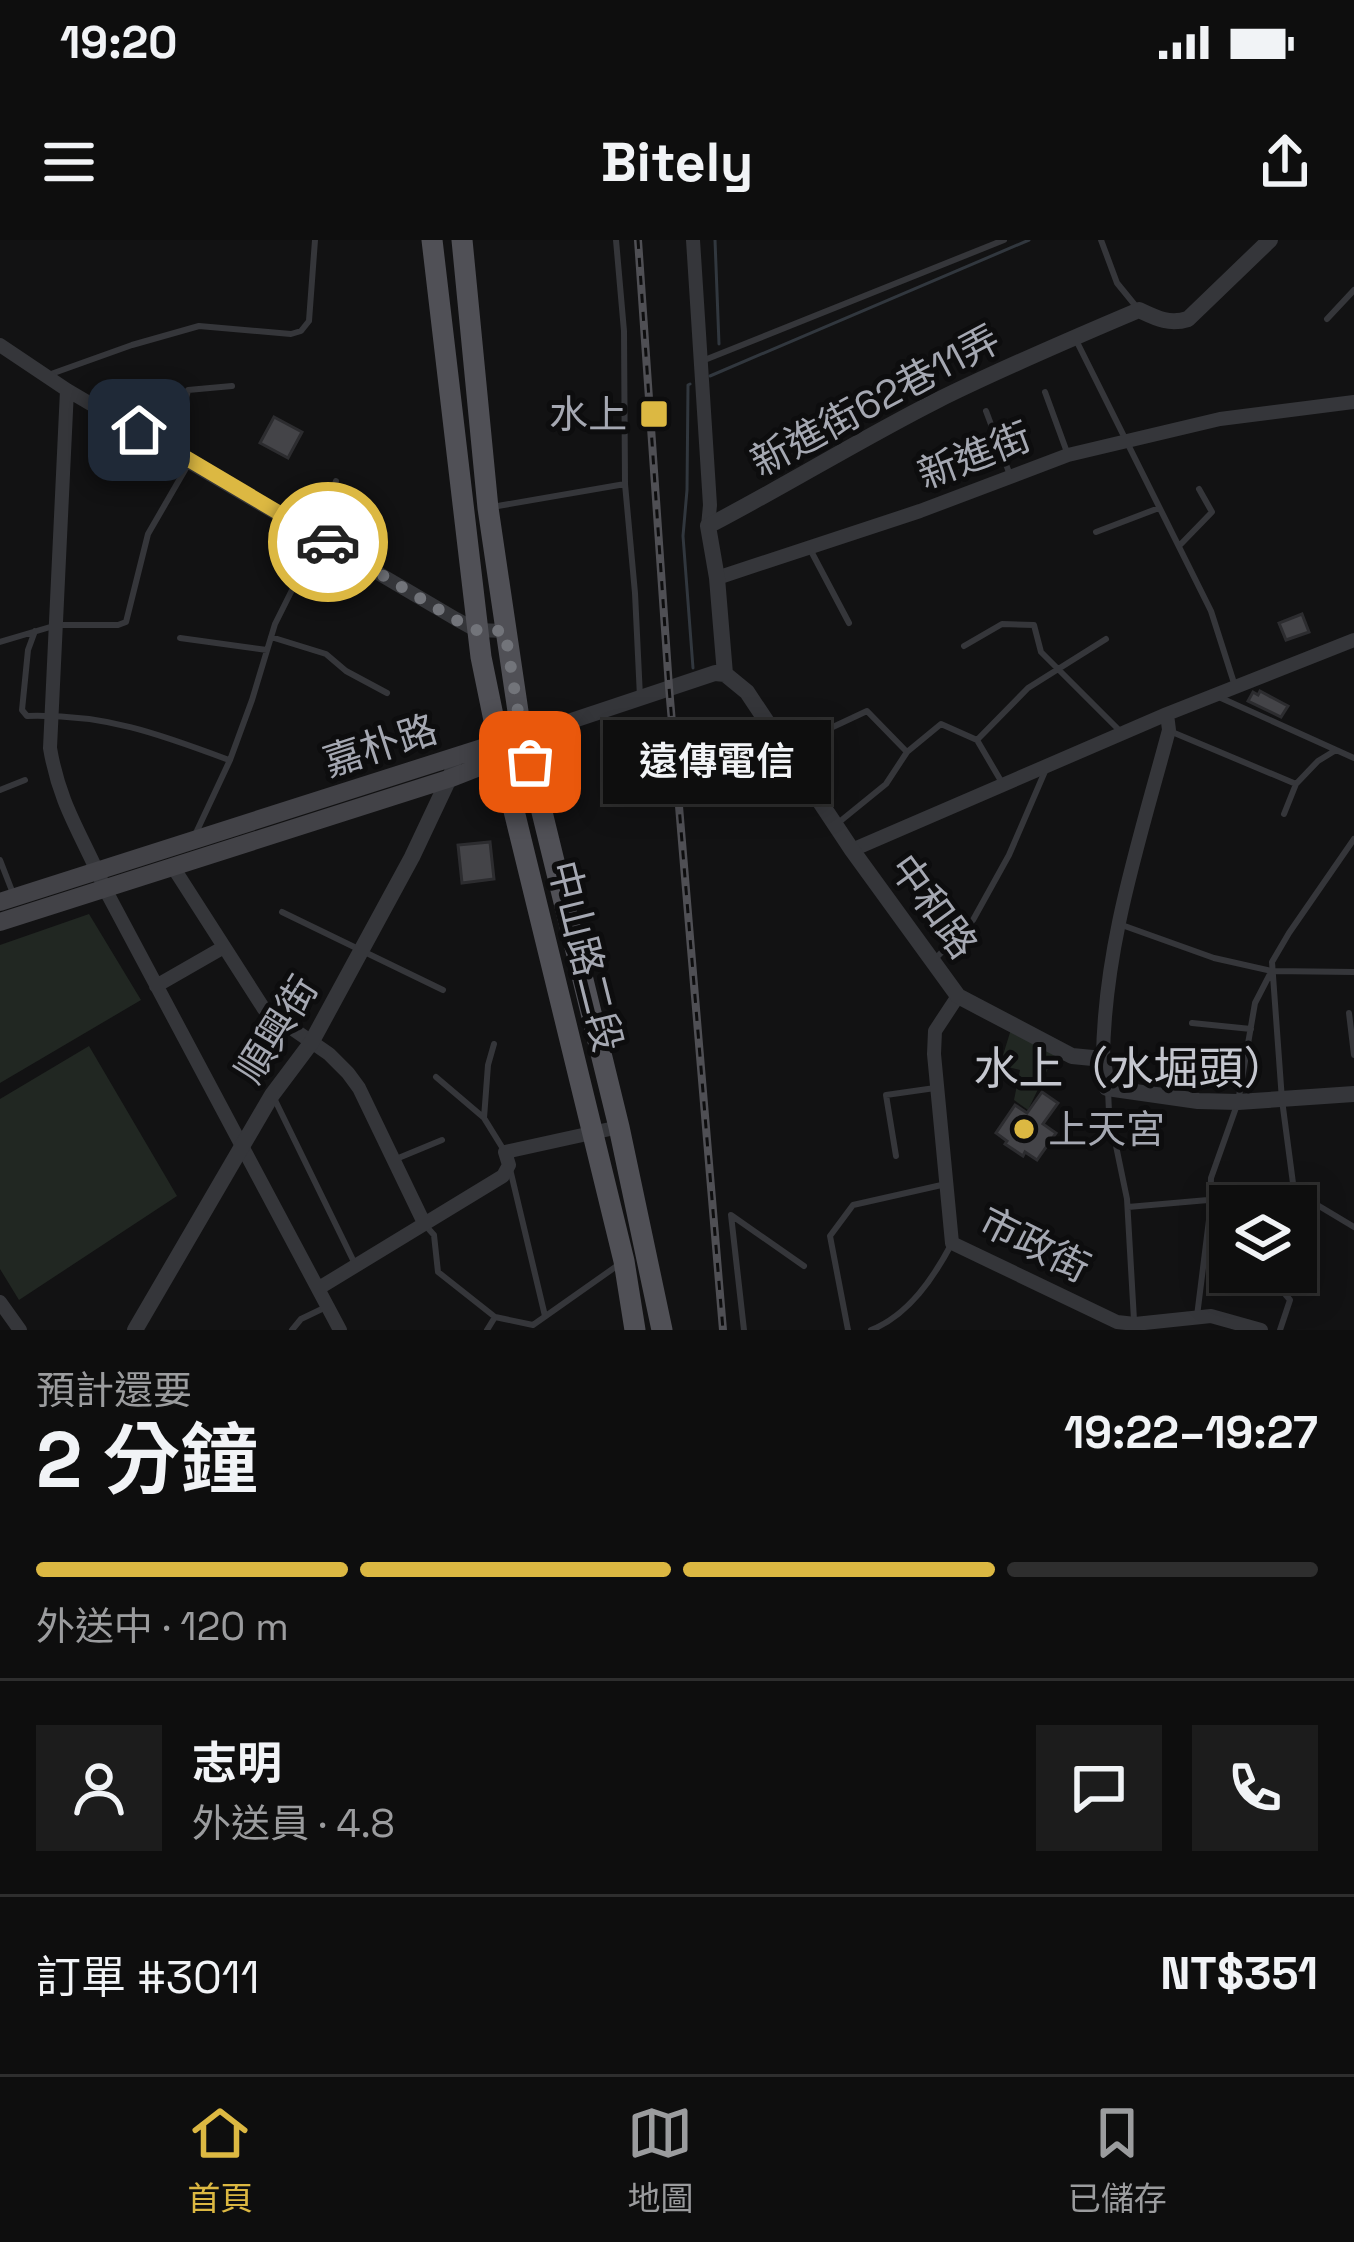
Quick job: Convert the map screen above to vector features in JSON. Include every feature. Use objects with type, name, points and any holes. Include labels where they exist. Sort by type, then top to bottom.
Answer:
[{"type":"main road","name":"中山路二段","points":[[432,240],[476,630],[500,750],[624,1261],[635,1330]]},
{"type":"main road","name":"中山路二段","points":[[462,240],[488,508],[523,737],[619,1127],[662,1330]]},
{"type":"main road","name":"嘉朴路","points":[[8,910],[104,889],[451,778],[523,737]]},
{"type":"main road","name":"嘉朴路","points":[[8,910],[97,870],[458,755],[500,750]]},
{"type":"street","points":[[523,737],[715,673],[725,674],[718,578],[708,526],[693,240]]},
{"type":"street","points":[[1139,310],[1164,321],[1188,319],[1270,240]]},
{"type":"street","name":"新進街62巷11弄","points":[[708,526],[936,401],[1139,310]]},
{"type":"street","points":[[0,345],[68,390],[476,630],[505,631]]},
{"type":"street","points":[[68,390],[50,748],[56,782],[104,889],[340,1330]]},
{"type":"street","name":"新進街","points":[[718,578],[920,511],[1068,455],[1220,419],[1354,402]]},
{"type":"street","points":[[852,850],[1122,733],[1168,722],[1215,695],[1354,640]]},
{"type":"street","name":"中和路","points":[[725,674],[746,692],[958,996],[1072,1056],[1103,1059]]},
{"type":"street","points":[[1168,722],[1108,976],[1103,1059],[1108,1088],[1238,1102],[1354,1094]]},
{"type":"street","name":"順興街","points":[[135,1330],[272,1095],[311,1043],[451,778],[458,755]]},
{"type":"street","points":[[173,867],[264,1009],[348,1072],[424,1223]]},
{"type":"street","points":[[156,986],[224,947]]},
{"type":"street","name":"市政街","points":[[958,996],[935,1031],[934,1054],[952,1243],[1117,1322],[1135,1327],[1197,1316],[1262,1330]]},
{"type":"street","points":[[319,1288],[503,1177],[507,1158],[619,1127]]},
{"type":"street","points":[[0,1302],[20,1330]]},
{"type":"lane","points":[[47,376],[199,326],[301,331],[309,321],[314,240]]},
{"type":"lane","points":[[616,240],[624,331],[625,484],[640,698]]},
{"type":"lane","points":[[699,363],[1004,240]]},
{"type":"lane","points":[[1101,240],[1117,283],[1139,310]]},
{"type":"lane","points":[[1327,319],[1354,290]]},
{"type":"lane","points":[[1074,337],[1211,611],[1235,687]]},
{"type":"lane","points":[[174,451],[188,390],[232,386]]},
{"type":"lane","points":[[1045,392],[1068,455]]},
{"type":"lane","points":[[986,411],[1010,477]]},
{"type":"lane","points":[[0,642],[57,625],[118,626],[126,622],[148,534],[191,460]]},
{"type":"lane","points":[[194,839],[230,760],[275,624],[319,536],[336,481]]},
{"type":"lane","points":[[488,508],[625,484]]},
{"type":"lane","points":[[1179,546],[1212,512],[1199,489]]},
{"type":"lane","points":[[1096,532],[1160,508]]},
{"type":"lane","points":[[810,548],[849,623]]},
{"type":"lane","points":[[964,646],[1002,624],[1034,625],[1041,652],[1122,733]]},
{"type":"lane","points":[[34,631],[22,710],[27,716],[112,721],[230,760]]},
{"type":"lane","points":[[271,637],[326,654],[387,693]]},
{"type":"lane","points":[[180,638],[267,650]]},
{"type":"lane","points":[[977,740],[1028,688],[1106,639]]},
{"type":"lane","points":[[1215,695],[1354,758]]},
{"type":"lane","points":[[785,749],[867,711],[907,752]]},
{"type":"lane","points":[[1168,722],[1296,784]]},
{"type":"lane","points":[[836,826],[886,784],[907,752],[941,724],[977,740],[1003,784]]},
{"type":"lane","points":[[1284,814],[1296,784],[1336,750]]},
{"type":"lane","points":[[933,961],[973,920],[1009,855],[1047,765]]},
{"type":"lane","points":[[0,790],[25,780]]},
{"type":"lane","points":[[1293,1185],[1272,962],[1354,839]]},
{"type":"lane","points":[[0,860],[8,910]]},
{"type":"lane","points":[[1338,864],[1354,861]]},
{"type":"lane","points":[[282,912],[443,990]]},
{"type":"lane","points":[[1118,923],[1214,958],[1272,971],[1354,972]]},
{"type":"lane","points":[[1210,1185],[1238,1102],[1255,1003],[1272,971]]},
{"type":"lane","points":[[1349,1013],[1354,1055]]},
{"type":"lane","points":[[1192,1023],[1251,1029]]},
{"type":"lane","points":[[484,1118],[494,1044]]},
{"type":"lane","points":[[436,1077],[484,1118],[507,1158],[545,1316]]},
{"type":"lane","points":[[896,1156],[886,1096],[937,1088]]},
{"type":"lane","points":[[1108,1088],[1127,1208],[1135,1327]]},
{"type":"lane","points":[[272,1095],[356,1265]]},
{"type":"lane","points":[[393,1160],[442,1140]]},
{"type":"lane","points":[[848,1330],[830,1236],[853,1205],[946,1184]]},
{"type":"lane","points":[[1127,1208],[1209,1200]]},
{"type":"lane","points":[[1317,1205],[1354,1227]]},
{"type":"lane","points":[[744,1330],[731,1215],[804,1266]]},
{"type":"lane","points":[[1197,1316],[1209,1220]]},
{"type":"lane","points":[[424,1223],[434,1235],[438,1271],[495,1317],[533,1325],[624,1261]]},
{"type":"lane","points":[[872,1330],[909,1305],[938,1270],[952,1243]]},
{"type":"lane","points":[[1280,1330],[1290,1300],[1285,1293]]},
{"type":"lane","points":[[292,1330],[301,1318],[327,1306]]},
{"type":"lane","points":[[487,1330],[495,1317]]},
{"type":"shaded area","points":[[89,914],[141,1000],[0,1083],[0,945]]},
{"type":"shaded area","points":[[1012,1026],[1056,1052],[1028,1110],[1014,1100],[1020,1070],[1000,1065]]},
{"type":"shaded area","points":[[89,1046],[177,1196],[19,1300],[0,1269],[0,1099]]},
{"type":"building","points":[[274,417],[302,432],[288,458],[260,443]]},
{"type":"building","points":[[1302,614],[1309,632],[1286,640],[1279,623]]},
{"type":"building","points":[[1260,691],[1288,706],[1281,717],[1248,701],[1253,692],[1258,695]]},
{"type":"building","points":[[490,842],[494,879],[462,883],[458,845]]},
{"type":"building","name":"上天宮","points":[[1042,1092],[1058,1103],[1043,1124],[1056,1133],[1037,1160],[1025,1152],[1023,1156],[996,1133],[1015,1105],[1027,1113]]},
{"type":"waterway","points":[[715,240],[719,344]]},
{"type":"waterway","points":[[710,376],[1029,240]]},
{"type":"waterway","points":[[690,384],[683,536],[693,668]]},
{"type":"railway","points":[[638,240],[669,687],[723,1330]]},
{"type":"way so far","points":[[328,542],[456,620],[476,630],[505,631],[530,762]]},
{"type":"place","name":"水上","points":[[654,414]]},
{"type":"place","name":"遠傳電信","points":[[530,762]]},
{"type":"place","name":"上天宮","points":[[1024,1129]]},
{"type":"district","name":"水上（水堀頭）","points":[[1131,1068]]},
{"type":"route","points":[[139,430],[328,542]]}]
